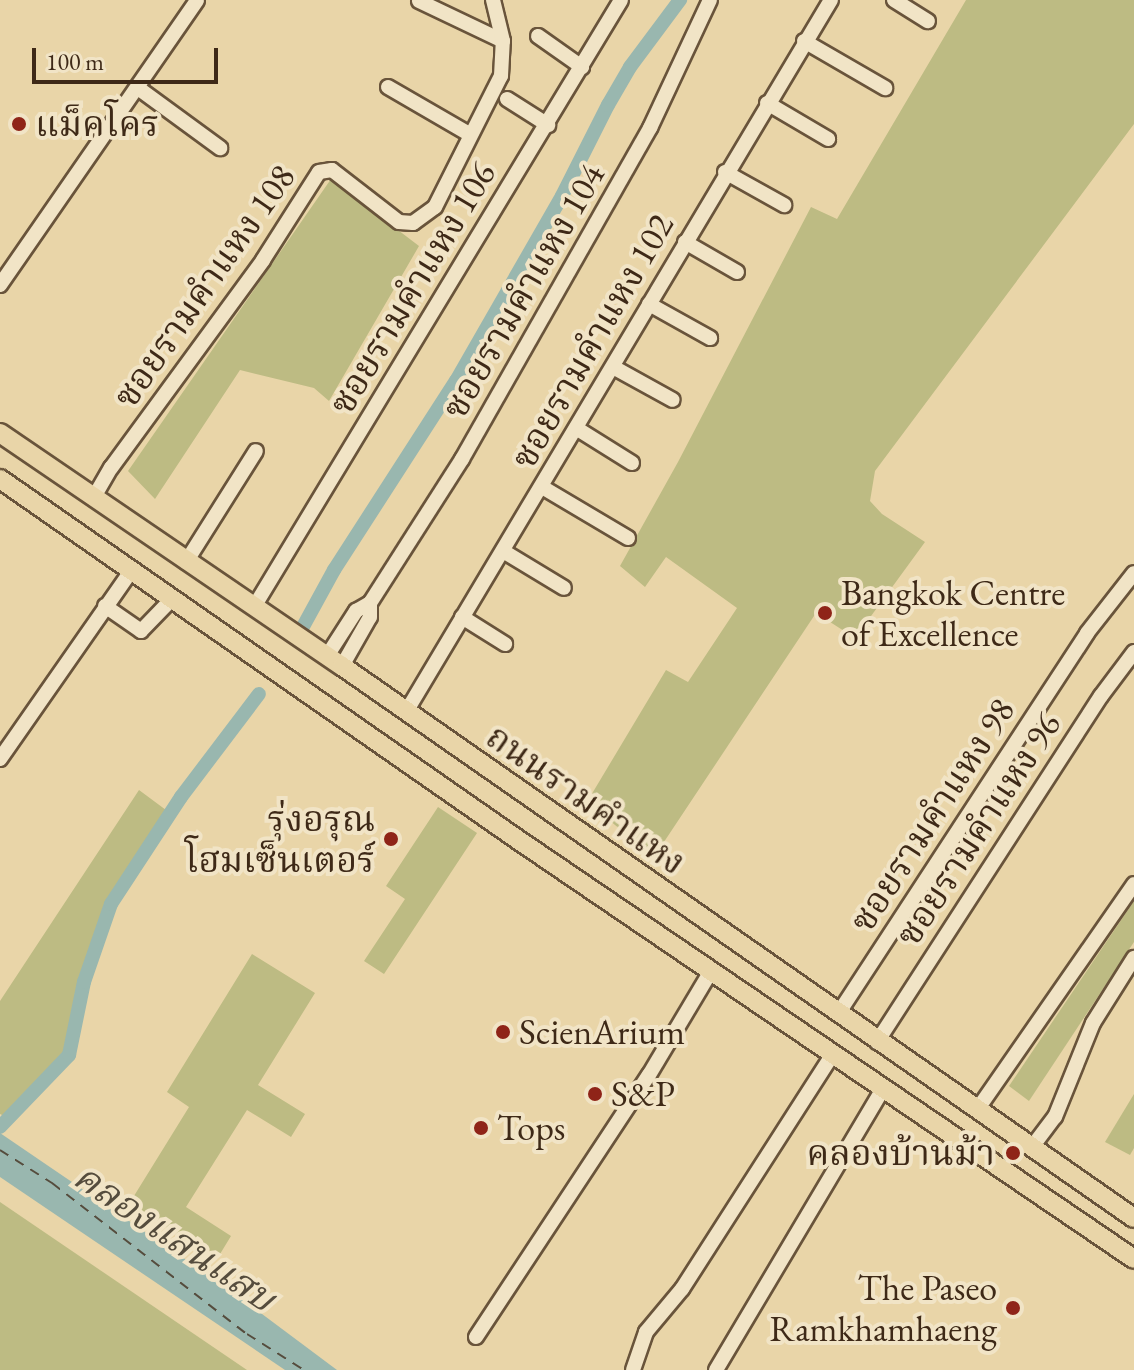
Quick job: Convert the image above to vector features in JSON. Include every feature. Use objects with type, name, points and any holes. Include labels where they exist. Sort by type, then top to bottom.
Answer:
[{"type":"main road","name":"ถนนรามคำแหง","points":[[0,433],[334,661],[904,1061],[1134,1218]]},
{"type":"main road","name":"ถนนรามคำแหง","points":[[0,479],[711,971],[1134,1259]]},
{"type":"main road","points":[[883,1089],[904,1061]]},
{"type":"street","points":[[0,285],[197,0]]},
{"type":"street","name":"ซอยรามคำแหง 108","points":[[94,497],[111,468],[263,260],[319,172],[332,170],[399,222],[413,223],[435,207],[469,134],[501,76],[503,41],[493,0]]},
{"type":"street","name":"ซอยรามคําแหง 106","points":[[254,607],[548,125],[619,0]]},
{"type":"street","name":"ซอยรามคําแหง 104","points":[[334,661],[356,611],[370,603],[462,459],[537,329],[650,128],[710,0]]},
{"type":"street","name":"ซอยรามคําแหง 102","points":[[406,712],[613,367],[725,172],[831,0]]},
{"type":"street","points":[[894,0],[928,21]]},
{"type":"street","points":[[419,1],[503,41]]},
{"type":"street","points":[[538,36],[582,67]]},
{"type":"street","points":[[804,41],[885,88]]},
{"type":"street","points":[[388,87],[469,134]]},
{"type":"street","points":[[138,88],[220,148]]},
{"type":"street","points":[[507,99],[548,125]]},
{"type":"street","points":[[767,103],[828,139]]},
{"type":"street","points":[[725,172],[784,205]]},
{"type":"street","points":[[685,242],[737,272]]},
{"type":"street","points":[[649,304],[710,338]]},
{"type":"street","points":[[613,367],[673,400]]},
{"type":"street","points":[[576,428],[632,463]]},
{"type":"street","points":[[186,562],[256,451]]},
{"type":"street","points":[[542,487],[628,538]]},
{"type":"street","points":[[503,551],[564,588]]},
{"type":"street","points":[[0,759],[132,570]]},
{"type":"street","name":"ซอยรามคําแหง 98","points":[[838,1014],[1080,643],[1134,573]]},
{"type":"street","points":[[105,606],[141,631],[173,598]]},
{"type":"street","points":[[462,617],[505,644]]},
{"type":"street","name":"ซอยรามคําแหง 96","points":[[877,1042],[1101,696],[1134,652]]},
{"type":"street","points":[[977,1110],[1134,884]]},
{"type":"street","points":[[1032,1147],[1055,1117],[1093,1023],[1134,958]]},
{"type":"street","points":[[476,1337],[649,1075],[711,971]]},
{"type":"street","points":[[633,1370],[646,1332],[682,1289],[833,1054]]},
{"type":"street","points":[[716,1370],[883,1089]]},
{"type":"shaded area","points":[[966,0],[1134,0],[1134,124],[875,471],[870,501],[882,514],[925,542],[855,638],[816,613],[654,857],[587,802],[666,670],[688,682],[737,608],[666,557],[645,587],[620,566],[811,207],[837,219]]},
{"type":"shaded area","points":[[331,179],[419,246],[329,401],[314,388],[240,370],[155,499],[128,471]]},
{"type":"shaded area","points":[[139,790],[170,813],[111,896],[78,985],[70,1050],[4,1116],[0,1114],[0,1001]]},
{"type":"shaded area","points":[[438,807],[477,833],[384,974],[364,961],[405,899],[386,886]]},
{"type":"shaded area","points":[[1134,901],[1134,942],[1029,1101],[1009,1086]]},
{"type":"shaded area","points":[[252,954],[315,993],[258,1085],[305,1114],[291,1137],[247,1110],[186,1207],[231,1236],[217,1259],[129,1204],[189,1107],[167,1092]]},
{"type":"shaded area","points":[[1134,1094],[1134,1148],[1130,1155],[1105,1142]]},
{"type":"shaded area","points":[[0,1202],[247,1370],[0,1370]]},
{"type":"water","points":[[0,1133],[226,1287],[337,1370],[285,1370],[0,1177]]},
{"type":"waterway","points":[[299,634],[334,570],[456,381],[562,196],[630,67],[680,0]]},
{"type":"waterway","points":[[0,1127],[69,1055],[84,982],[111,904],[181,797],[259,694]]},
{"type":"ferry route","points":[[0,1150],[52,1183],[247,1334],[304,1370]]},
{"type":"place","name":"แม็คโคร","points":[[19,124]]},
{"type":"place","name":"Bangkok Centre of Excellence","points":[[825,613]]},
{"type":"place","name":"รุ่งอรุณ โฮมเซ็นเตอร์","points":[[391,839]]},
{"type":"place","name":"ScienArium","points":[[503,1032]]},
{"type":"place","name":"S&P","points":[[595,1094]]},
{"type":"place","name":"Tops","points":[[481,1128]]},
{"type":"place","name":"คลองบ้านม้า","points":[[1013,1153]]},
{"type":"place","name":"The Paseo Ramkhamhaeng","points":[[1013,1308]]},
{"type":"water label","name":"คลองแสนแสบ","points":[[175,1237]]}]
